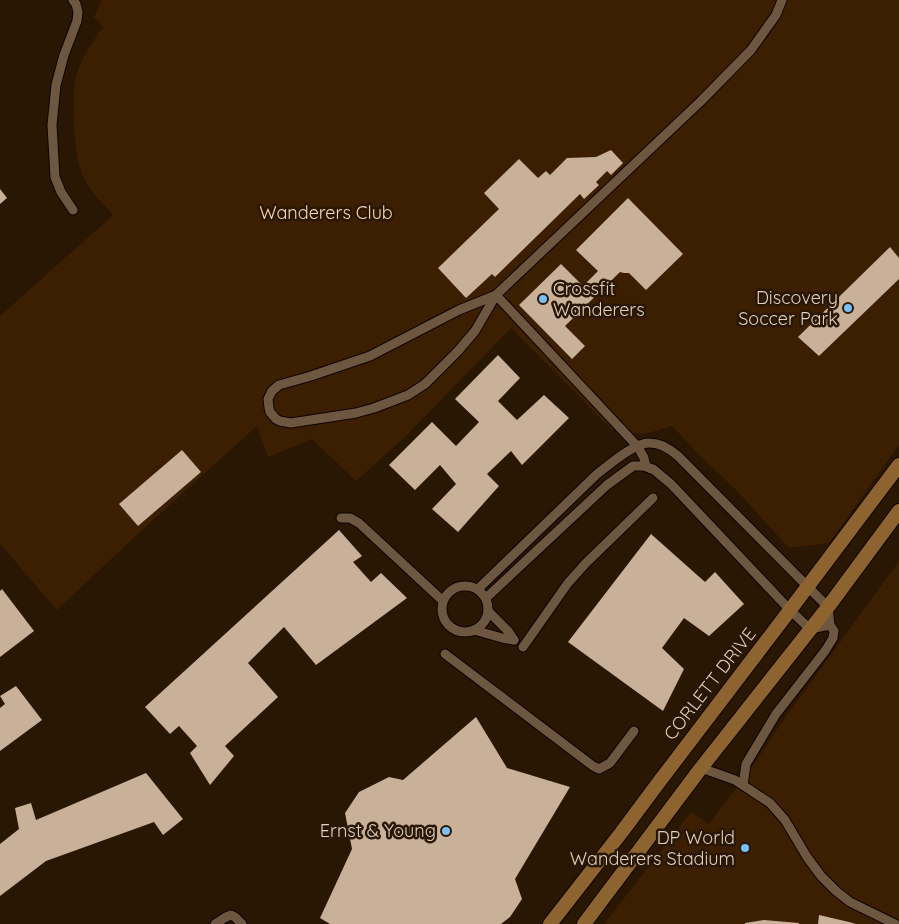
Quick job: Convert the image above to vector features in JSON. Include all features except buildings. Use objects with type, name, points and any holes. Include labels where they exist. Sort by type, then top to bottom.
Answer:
[{"type":"main road","name":"CORLETT DRIVE","points":[[550,924],[899,465]]},
{"type":"main road","points":[[584,924],[701,768],[828,607],[899,510]]},
{"type":"lane","points":[[73,0],[78,12],[77,21],[64,55],[56,85],[52,125],[55,177],[61,192],[73,210]]},
{"type":"lane","points":[[496,295],[459,310],[370,356],[279,385],[272,391],[268,399],[270,412],[276,419],[291,423],[356,413],[408,395],[425,384],[464,344],[481,323],[496,295],[701,101],[751,50],[776,15],[782,0]]},
{"type":"lane","points":[[496,295],[638,446],[646,466],[653,469],[677,490],[810,630],[830,625]]},
{"type":"lane","points":[[478,589],[597,474],[628,451],[638,446],[648,443],[659,444],[668,448],[828,607],[830,625],[834,631],[833,638],[825,651],[776,714],[746,764],[743,785]]},
{"type":"lane","points":[[486,598],[612,481],[633,466],[653,469]]},
{"type":"lane","points":[[523,647],[568,583],[653,498]]},
{"type":"lane","points":[[341,518],[350,518],[359,524],[444,601]]},
{"type":"lane","points":[[460,586],[472,586],[478,589],[488,602],[485,620],[479,627],[465,632],[451,627],[444,618],[442,607],[450,591],[460,586]]},
{"type":"lane","points":[[474,630],[514,640],[508,631],[488,611]]},
{"type":"lane","points":[[445,654],[599,769],[610,763],[634,731]]},
{"type":"lane","points":[[701,768],[735,780],[770,803],[786,820],[807,858],[836,891],[850,902],[895,924]]},
{"type":"lane","points":[[215,924],[231,915],[242,924]]},
{"type":"green space","name":"Wanderers Club","points":[[102,0],[899,0],[899,445],[829,543],[789,548],[737,491],[672,426],[648,433],[633,434],[611,429],[511,328],[405,437],[356,481],[312,439],[268,457],[257,426],[57,610],[0,544],[0,316],[113,215],[92,192],[83,176],[77,155],[73,110],[75,83],[79,67],[91,44],[103,27],[94,17]]},
{"type":"green space","points":[[899,561],[899,924],[604,924],[691,812],[709,824]]},
{"type":"place","name":"Crossfit Wanderers","points":[[543,299]]},
{"type":"place","name":"Discovery Soccer Park","points":[[848,308]]},
{"type":"place","name":"Ernst & Young","points":[[446,831]]},
{"type":"place","name":"DP World Wanderers Stadium","points":[[745,848]]}]
